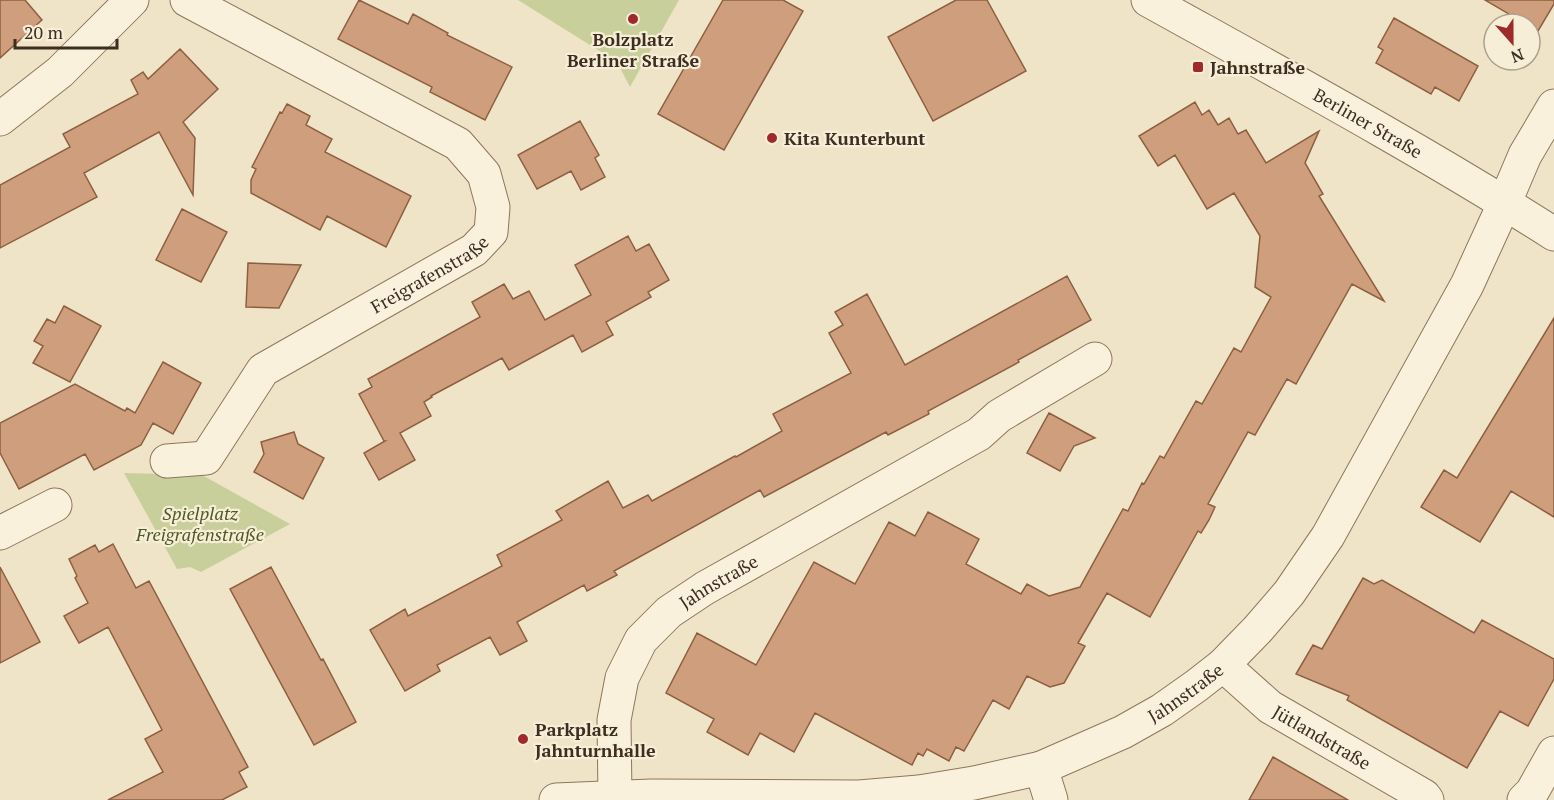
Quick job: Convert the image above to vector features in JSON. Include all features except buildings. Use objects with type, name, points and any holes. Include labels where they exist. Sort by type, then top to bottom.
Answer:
[{"type":"street","name":"Freigrafenstraße","points":[[167,461],[206,458],[263,370],[474,250],[491,232],[493,207],[484,174],[458,144],[187,0]]},
{"type":"street","name":"Berliner Straße","points":[[1149,0],[1306,87],[1505,202],[1554,234]]},
{"type":"street","points":[[0,118],[60,72],[129,1]]},
{"type":"street","name":"Jahnstraße","points":[[556,800],[615,797],[859,797],[919,792],[1041,768],[1124,732],[1162,710],[1223,665],[1258,629],[1289,593],[1328,536],[1467,285],[1525,155],[1554,106]]},
{"type":"street","name":"Jahnstraße","points":[[615,797],[614,720],[622,678],[641,640],[669,612],[705,588],[979,434],[999,416],[1095,359]]},
{"type":"street","points":[[0,533],[55,505]]},
{"type":"street","name":"Jütlandstraße","points":[[1223,665],[1269,707],[1424,796],[1427,800]]},
{"type":"street","points":[[1524,800],[1532,792],[1554,753]]},
{"type":"street","points":[[1041,768],[1052,800]]},
{"type":"green space","points":[[518,0],[679,0],[630,87],[617,62]]},
{"type":"green space","name":"Spielplatz Freigrafenstraße","points":[[124,473],[202,475],[290,524],[201,572],[190,567],[177,569]]},
{"type":"place","name":"Bolzplatz Berliner Straße","points":[[633,19]]},
{"type":"place","name":"Jahnstraße","points":[[1198,67]]},
{"type":"place","name":"Kita Kunterbunt","points":[[772,138]]},
{"type":"place","name":"Parkplatz Jahnturnhalle","points":[[523,739]]}]
